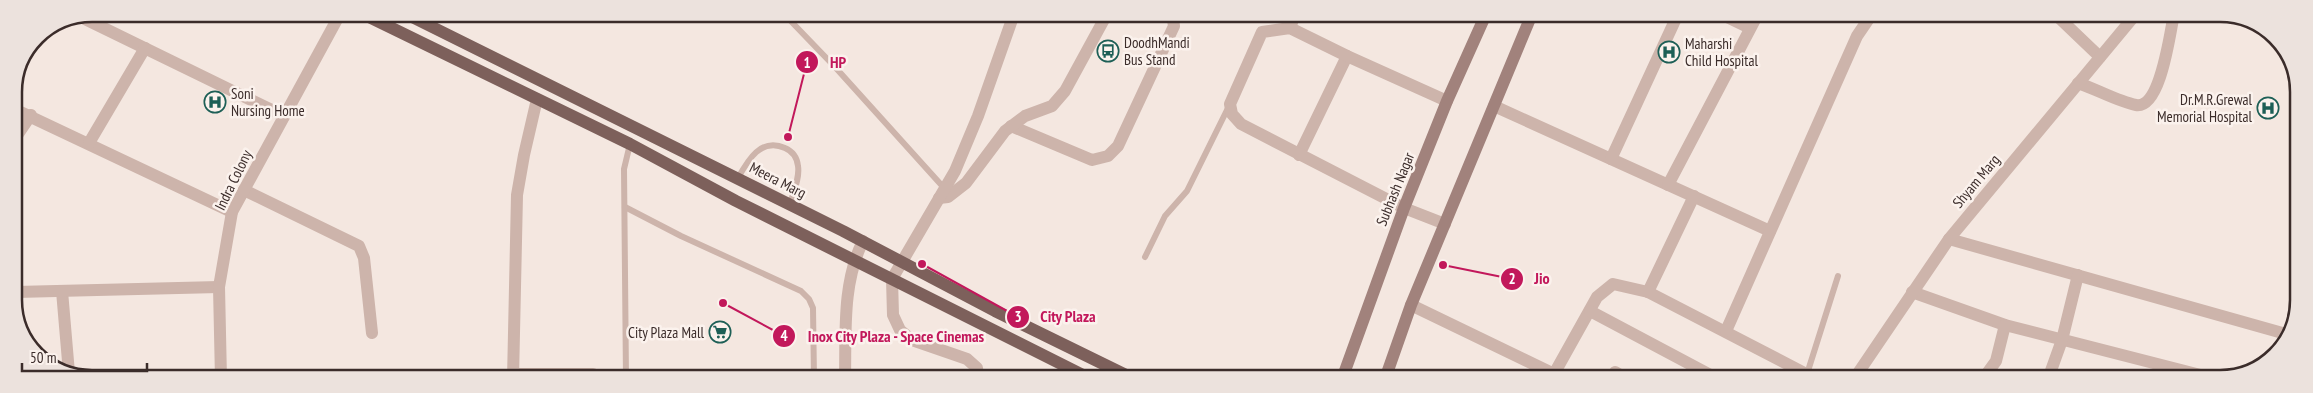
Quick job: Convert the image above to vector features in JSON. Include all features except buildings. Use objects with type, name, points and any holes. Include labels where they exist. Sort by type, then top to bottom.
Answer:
[{"type":"main road","points":[[381,23],[630,144],[736,201],[1073,370]]},
{"type":"main road","name":"Meera Marg","points":[[424,23],[790,204],[1116,370]]},
{"type":"street","points":[[93,23],[284,116]]},
{"type":"street","name":"Indra Colony","points":[[221,370],[219,286],[232,212],[335,23]]},
{"type":"street","points":[[977,370],[967,359],[912,340],[900,330],[893,315],[892,279],[901,260],[955,171],[978,116],[1011,23]]},
{"type":"street","points":[[942,194],[948,196],[966,183],[987,152],[1011,126],[1025,116],[1052,106],[1065,91],[1102,23]]},
{"type":"street","points":[[1011,126],[1092,160],[1108,156],[1118,146],[1174,26],[1174,23]]},
{"type":"street","points":[[1290,28],[1292,23]]},
{"type":"street","name":"Subhash Nagar","points":[[1345,370],[1404,208],[1447,102],[1482,23]]},
{"type":"street","points":[[1388,370],[1411,305],[1528,23]]},
{"type":"street","points":[[1611,158],[1674,23]]},
{"type":"street","points":[[1740,23],[1750,28]]},
{"type":"street","points":[[1668,185],[1753,23]]},
{"type":"street","points":[[1726,331],[1857,36],[1866,23]]},
{"type":"street","points":[[2064,23],[2100,57]]},
{"type":"street","name":"Shyam Marg","points":[[1860,370],[1948,239],[2128,23]]},
{"type":"street","points":[[2078,83],[2138,105],[2148,102],[2155,94],[2159,83],[2172,23]]},
{"type":"street","points":[[1445,224],[1404,208],[1241,124],[1232,114],[1230,104],[1262,32],[1290,28],[1447,102]]},
{"type":"street","points":[[90,144],[145,48]]},
{"type":"street","points":[[1299,155],[1347,56]]},
{"type":"street","points":[[513,370],[517,195],[537,99]]},
{"type":"street","points":[[1494,106],[1770,231]]},
{"type":"street","points":[[23,112],[232,212]]},
{"type":"street","points":[[23,128],[32,115]]},
{"type":"street","points":[[244,190],[359,246],[364,258],[372,334]]},
{"type":"street","points":[[1648,292],[1694,196]]},
{"type":"street","points":[[1948,239],[2282,333]]},
{"type":"street","points":[[845,370],[846,303],[854,260],[863,241]]},
{"type":"street","points":[[2051,370],[2062,340],[2078,275]]},
{"type":"street","points":[[1556,370],[1597,296],[1613,284],[1648,292],[1801,370]]},
{"type":"street","points":[[23,292],[219,286]]},
{"type":"street","points":[[62,291],[68,366]]},
{"type":"street","points":[[1912,292],[2005,325],[2180,370]]},
{"type":"street","points":[[1411,305],[1541,370]]},
{"type":"street","points":[[1590,311],[1701,370]]},
{"type":"street","points":[[1990,370],[1996,361],[2005,325]]},
{"type":"lane","points":[[793,23],[835,67],[942,194]]},
{"type":"lane","points":[[1144,257],[1164,216],[1187,191],[1230,104]]},
{"type":"lane","points":[[626,370],[624,169],[630,144]]},
{"type":"lane","points":[[738,178],[749,158],[760,149],[772,145],[784,148],[794,154],[798,168],[790,204]]},
{"type":"lane","points":[[625,206],[805,295],[813,308],[814,370]]},
{"type":"lane","points":[[1814,370],[1838,276]]},
{"type":"place","name":"DoodhMandi Bus Stand","points":[[1108,51]]},
{"type":"place","name":"Maharshi Child Hospital","points":[[1669,52]]},
{"type":"place","name":"Soni Nursing Home","points":[[215,102]]},
{"type":"place","name":"Dr.M.R.Grewal Memorial Hospital","points":[[2268,108]]},
{"type":"place","name":"HP","points":[[788,137]]},
{"type":"place","name":"City Plaza","points":[[922,264]]},
{"type":"place","name":"Jio","points":[[1443,265]]},
{"type":"place","name":"Inox City Plaza - Space Cinemas","points":[[723,303]]},
{"type":"place","name":"City Plaza Mall","points":[[720,332]]}]
